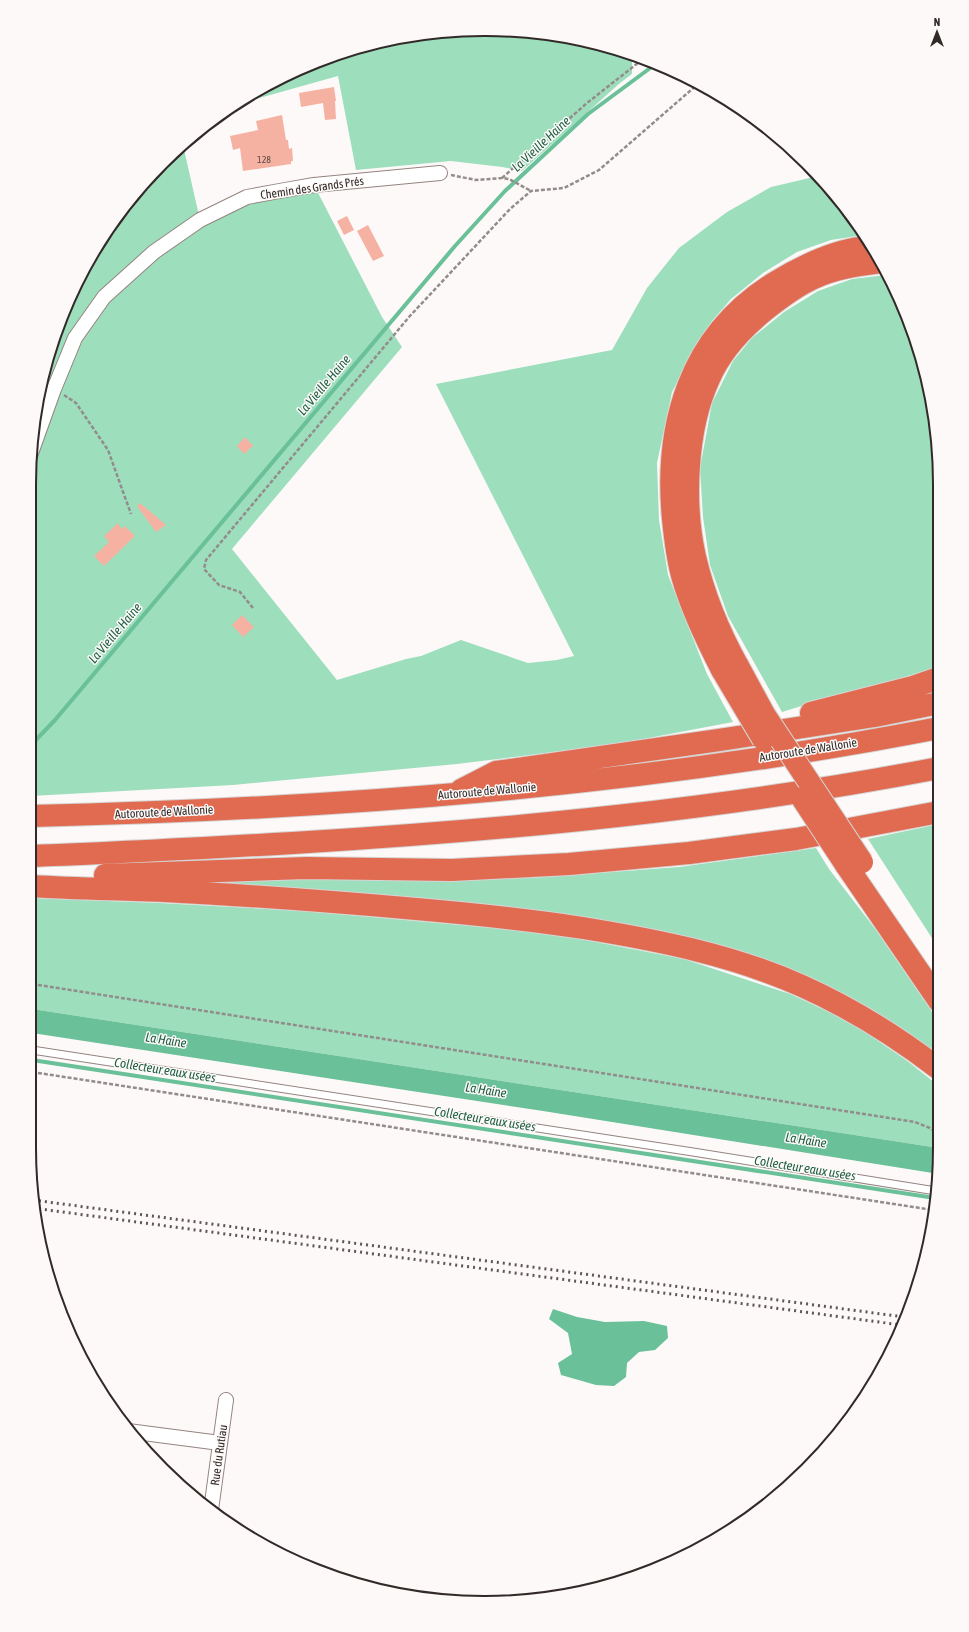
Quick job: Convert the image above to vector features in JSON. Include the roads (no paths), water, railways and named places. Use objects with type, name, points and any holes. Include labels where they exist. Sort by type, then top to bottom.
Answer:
[{"type":"highway","points":[[865,247],[834,254],[796,269],[756,296],[741,308],[722,327],[701,359],[686,390],[674,431],[671,469],[675,542],[683,578],[696,614],[730,668],[764,714],[854,864],[933,991]]},
{"type":"highway","points":[[730,668],[724,641],[708,598],[695,556],[689,511],[688,466],[696,417],[709,378],[728,347],[747,325],[779,298],[813,278],[846,267],[875,263]]},
{"type":"highway","points":[[642,752],[726,730],[815,712],[913,687],[933,680]]},
{"type":"highway","points":[[451,795],[496,772],[642,752],[875,716],[933,704]]},
{"type":"highway","name":"Autoroute de Wallonie","points":[[36,816],[140,813],[451,795],[582,782],[707,766],[933,729]]},
{"type":"highway","points":[[36,856],[131,853],[360,839],[586,820],[708,805],[888,778],[933,769]]},
{"type":"highway","points":[[36,878],[236,872],[306,868],[452,870],[570,864],[689,853],[788,840],[933,813]]},
{"type":"highway","points":[[854,864],[933,968]]},
{"type":"highway","points":[[36,886],[306,899],[485,915],[619,934],[743,963],[801,985],[840,1004],[884,1029],[933,1065]]},
{"type":"street","name":"Chemin des Grands Prés","points":[[40,429],[75,338],[104,297],[154,252],[200,220],[247,198],[284,190],[314,185],[440,173]]},
{"type":"street","name":"Rue du Rutiau","points":[[212,1504],[226,1400]]},
{"type":"street","points":[[138,1432],[220,1443]]},
{"type":"lane","points":[[36,1051],[693,1152],[931,1191]]},
{"type":"water","name":"La Haine","points":[[36,1010],[933,1147],[932,1173],[543,1111],[36,1034]]},
{"type":"water","points":[[553,1309],[577,1317],[605,1322],[644,1321],[667,1326],[668,1338],[655,1350],[639,1352],[627,1363],[626,1377],[614,1386],[596,1385],[561,1375],[558,1363],[572,1354],[568,1333],[549,1319]]},
{"type":"waterway","name":"La Vieille Haine","points":[[36,740],[55,720],[455,246],[505,191],[588,114],[650,68]]},
{"type":"waterway","name":"Collecteur eaux usées","points":[[36,1061],[930,1197]]},
{"type":"railway","points":[[39,1201],[900,1316]]},
{"type":"railway","points":[[41,1209],[897,1324]]}]
